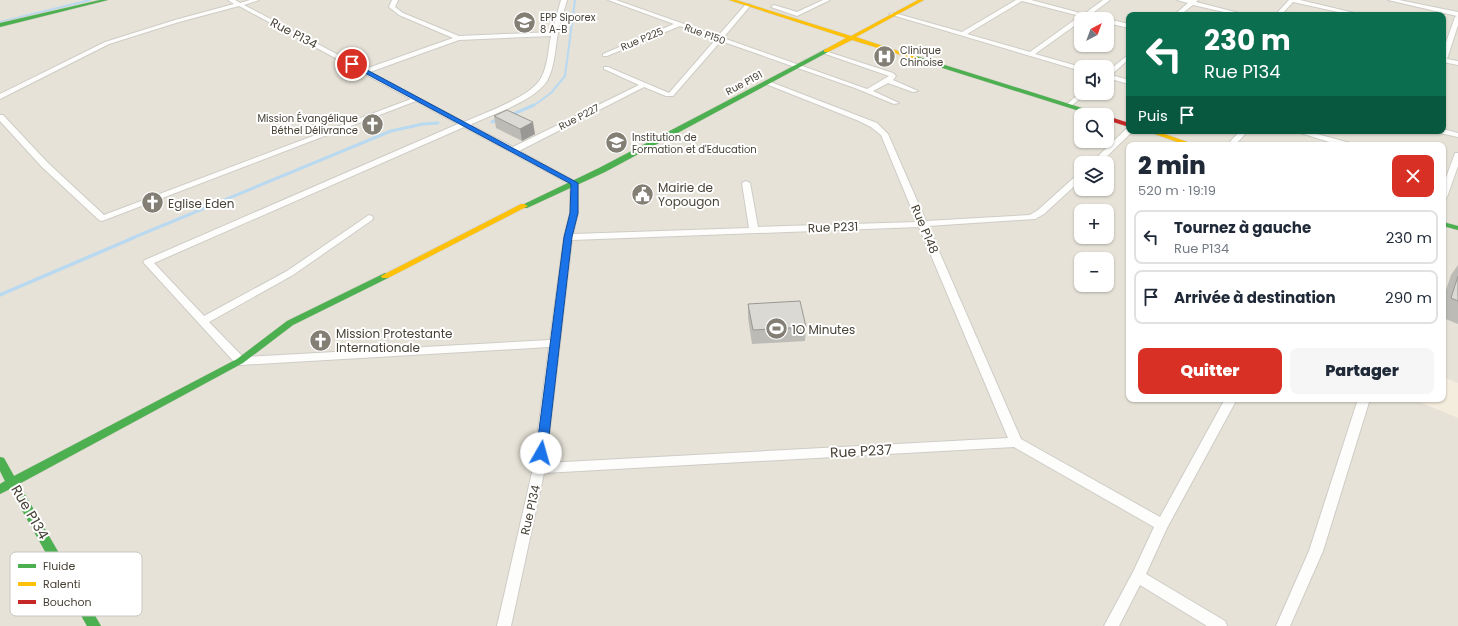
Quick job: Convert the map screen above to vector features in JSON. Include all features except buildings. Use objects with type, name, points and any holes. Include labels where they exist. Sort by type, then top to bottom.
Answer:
[{"type":"street","points":[[0,26],[106,0]]},
{"type":"street","name":"Rue P134","points":[[231,0],[574,183],[574,213],[568,237],[539,468],[504,626]]},
{"type":"street","points":[[0,97],[107,43],[177,21],[256,0]]},
{"type":"street","points":[[395,0],[392,7],[401,14],[458,38]]},
{"type":"street","points":[[555,343],[240,360],[148,262],[465,124],[536,89],[544,80],[547,71],[554,34],[564,0]]},
{"type":"street","name":"Rue P150","points":[[611,0],[896,103]]},
{"type":"street","points":[[734,0],[1076,108]]},
{"type":"street","points":[[774,7],[798,14],[827,0]]},
{"type":"street","name":"Rue P191","points":[[0,489],[240,360],[290,322],[574,183],[768,83],[892,14],[922,0]]},
{"type":"street","points":[[963,34],[1020,0]]},
{"type":"street","points":[[1024,0],[1074,13]]},
{"type":"street","points":[[1090,12],[1107,0]]},
{"type":"street","points":[[1180,0],[1193,1],[1233,12]]},
{"type":"street","points":[[1281,12],[1292,0],[1346,12]]},
{"type":"street","points":[[1391,0],[1441,12]]},
{"type":"street","points":[[1180,12],[1193,1]]},
{"type":"street","points":[[606,68],[643,85],[671,95],[748,5]]},
{"type":"street","points":[[1446,13],[1458,16],[1446,52]]},
{"type":"street","points":[[0,14],[11,23]]},
{"type":"street","points":[[892,14],[1074,67]]},
{"type":"street","points":[[1114,23],[1126,25]]},
{"type":"street","name":"Rue P225","points":[[605,54],[680,24]]},
{"type":"street","points":[[1031,54],[1074,24]]},
{"type":"street","points":[[366,71],[458,38],[554,34]]},
{"type":"street","points":[[1446,34],[1452,35]]},
{"type":"street","points":[[823,52],[891,74],[893,76],[868,92]]},
{"type":"street","points":[[1114,69],[1126,59]]},
{"type":"street","points":[[1446,61],[1458,63]]},
{"type":"street","points":[[1114,77],[1126,81]]},
{"type":"street","points":[[888,80],[915,91]]},
{"type":"street","name":"Rue P148","points":[[768,83],[862,119],[874,125],[884,134],[1016,442]]},
{"type":"street","name":"Rue P227","points":[[514,150],[643,85]]},
{"type":"street","points":[[0,117],[46,165],[102,218],[104,218],[416,98]]},
{"type":"street","points":[[1069,106],[1076,100]]},
{"type":"street","points":[[1114,120],[1126,124]]},
{"type":"street","points":[[1446,132],[1458,135]]},
{"type":"street","points":[[1102,156],[1126,134]]},
{"type":"street","points":[[1158,134],[1184,142]]},
{"type":"street","points":[[1234,142],[1241,134]]},
{"type":"street","points":[[1308,134],[1336,142]]},
{"type":"street","points":[[1446,190],[1458,154]]},
{"type":"street","points":[[1446,173],[1452,175]]},
{"type":"street","name":"Rue P231","points":[[568,237],[922,224],[1032,217],[1041,212],[1074,182]]},
{"type":"street","points":[[746,183],[754,230]]},
{"type":"street","points":[[203,321],[290,273],[369,218]]},
{"type":"street","points":[[1446,225],[1458,228]]},
{"type":"street","points":[[1111,626],[1138,576],[1162,525],[1229,402]]},
{"type":"street","points":[[1283,626],[1316,551],[1363,402]]},
{"type":"street","points":[[1016,442],[1162,525]]},
{"type":"street","name":"Rue P237","points":[[539,468],[1016,442]]},
{"type":"street","name":"Rue P134","points":[[0,461],[52,552]]},
{"type":"street","points":[[1138,576],[1220,626]]},
{"type":"street","name":"Rue P134","points":[[88,616],[94,626]]},
{"type":"shaded area","points":[[0,0],[1458,0],[1458,626],[0,626]]},
{"type":"shaded area","points":[[1446,378],[1458,383],[1458,418],[1419,402],[1446,402]]},
{"type":"waterway","points":[[0,22],[90,0]]},
{"type":"waterway","points":[[533,106],[551,93],[565,76],[575,0]]},
{"type":"waterway","points":[[511,115],[534,105]]},
{"type":"waterway","points":[[492,122],[499,119]]},
{"type":"waterway","points":[[130,239],[391,131],[423,124],[438,123]]},
{"type":"waterway","points":[[0,295],[133,238]]},
{"type":"traffic: fast","points":[[0,25],[106,0]]},
{"type":"traffic: fast","points":[[524,206],[602,170],[826,51]]},
{"type":"traffic: fast","points":[[916,58],[1077,108]]},
{"type":"traffic: fast","points":[[1446,225],[1458,228]]},
{"type":"traffic: fast","points":[[0,489],[240,361],[290,323],[385,276]]},
{"type":"traffic: fast","points":[[0,461],[52,552]]},
{"type":"traffic: fast","points":[[88,616],[94,626]]},
{"type":"traffic: slow","points":[[731,0],[916,58]]},
{"type":"traffic: slow","points":[[826,51],[922,0]]},
{"type":"traffic: slow","points":[[1158,134],[1184,142]]},
{"type":"traffic: slow","points":[[385,276],[524,206]]},
{"type":"traffic: jam","points":[[1114,120],[1126,124]]},
{"type":"place","name":"EPP Siporex 8 A-B","points":[[525,23]]},
{"type":"place","name":"Clinique Chinoise","points":[[885,56]]},
{"type":"place","name":"Mission Évangélique Béthel Délivrance","points":[[373,124]]},
{"type":"place","name":"Institution de Formation et d'Education","points":[[616,143]]},
{"type":"place","name":"Mairie de Yopougon","points":[[642,194]]},
{"type":"place","name":"Eglise Eden","points":[[152,203]]},
{"type":"place","name":"1O Minutes","points":[[776,329]]},
{"type":"place","name":"Mission Protestante Internationale","points":[[321,340]]},
{"type":"route","points":[[352,64],[574,183],[574,213],[568,237],[541,453]]}]
